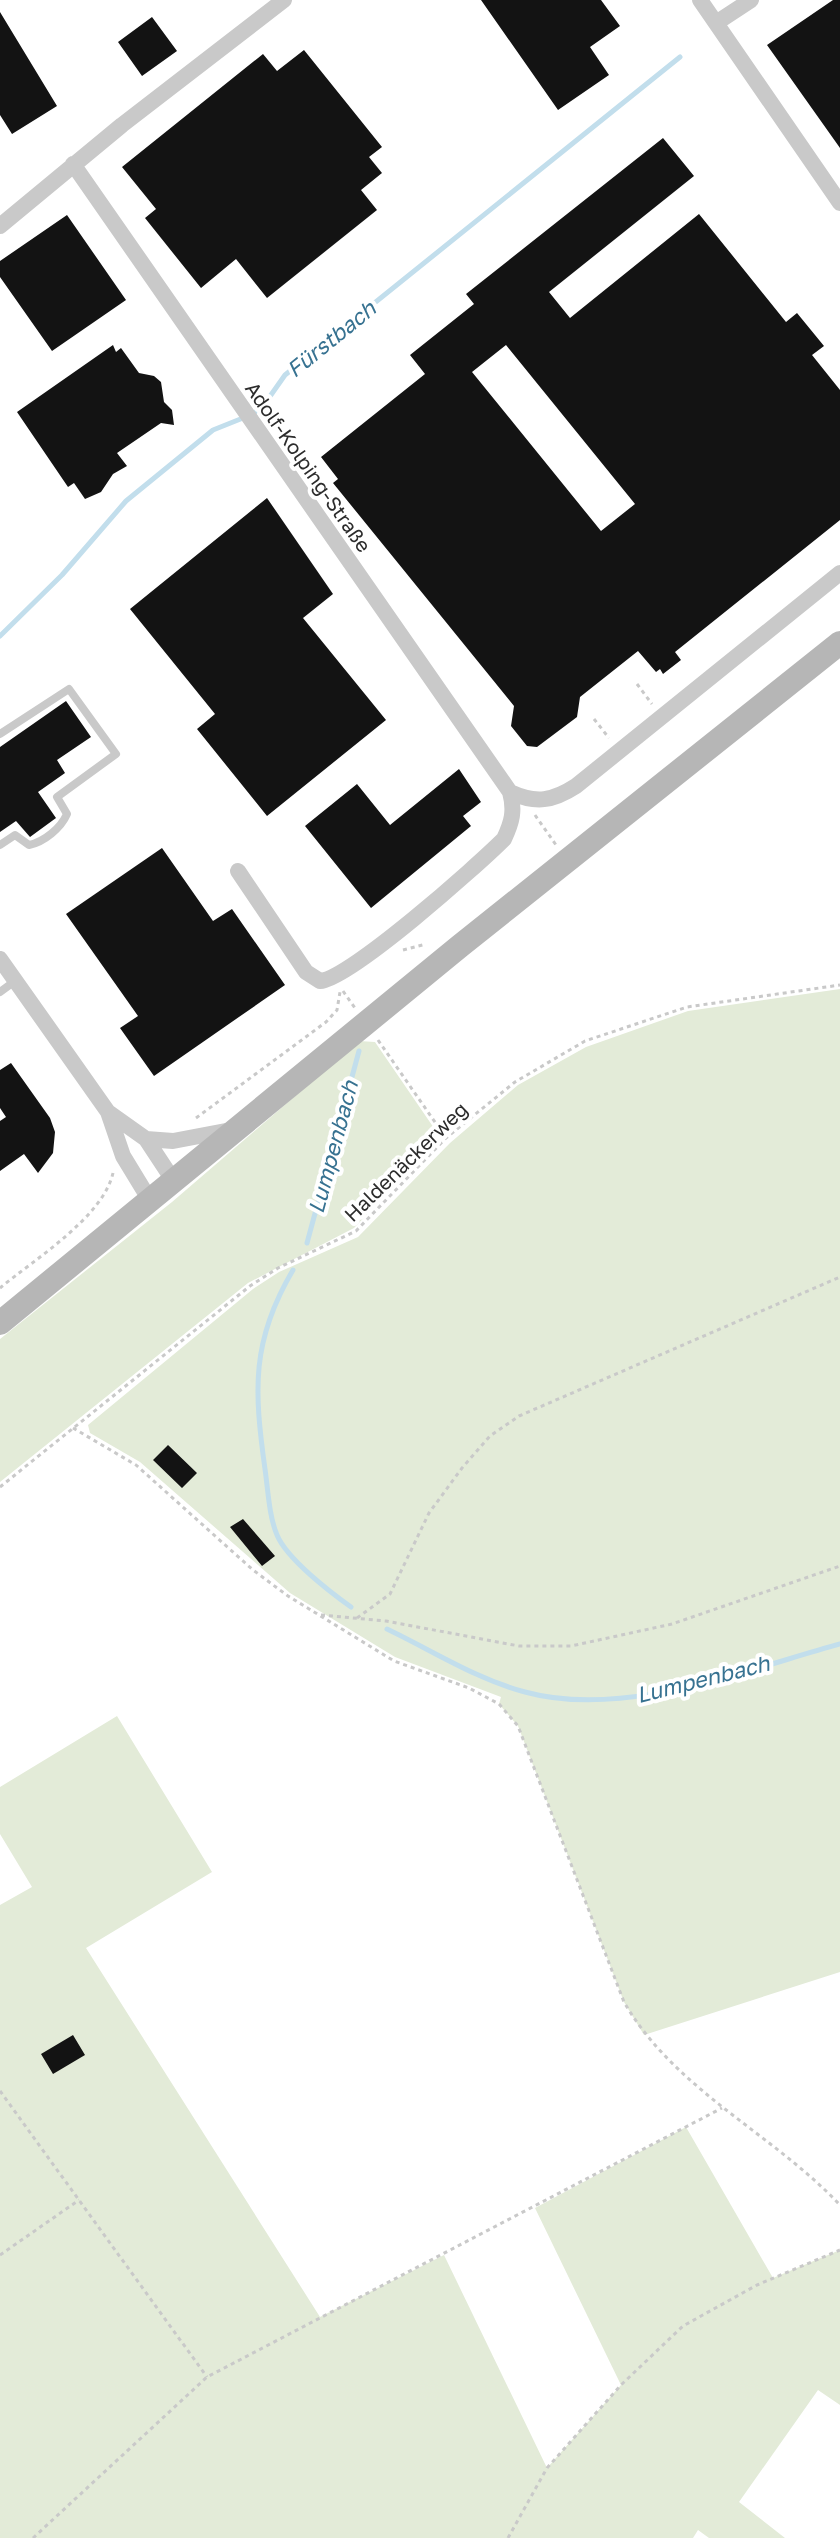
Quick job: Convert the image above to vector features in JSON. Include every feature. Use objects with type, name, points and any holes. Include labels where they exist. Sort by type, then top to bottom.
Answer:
[{"type":"main road","points":[[0,1323],[175,1183],[366,1023],[840,643]]},
{"type":"street","points":[[0,226],[73,164],[284,0]]},
{"type":"street","points":[[700,0],[840,203]]},
{"type":"street","points":[[716,23],[751,0]]},
{"type":"street","name":"Adolf-Kolping-Straße","points":[[73,164],[510,792]]},
{"type":"street","points":[[510,792],[526,800],[544,801],[559,797],[840,573]]},
{"type":"street","points":[[238,871],[306,972],[313,979],[328,981],[376,947],[504,839],[514,807],[510,792]]},
{"type":"street","points":[[0,959],[108,1112],[123,1156],[151,1202]]},
{"type":"street","points":[[108,1112],[146,1139],[175,1183]]},
{"type":"street","points":[[146,1139],[201,1138],[239,1128]]},
{"type":"lane","points":[[0,734],[69,689],[116,754],[57,797],[67,814],[63,823],[37,843],[29,845],[15,835],[0,845]]},
{"type":"lane","points":[[0,992],[15,981]]},
{"type":"path","points":[[637,684],[662,716]]},
{"type":"path","points":[[594,719],[620,751]]},
{"type":"path","points":[[526,800],[559,849]]},
{"type":"path","name":"Haldenäckerweg","points":[[0,1487],[250,1286],[278,1268],[356,1231],[446,1138],[515,1082],[585,1041],[687,1007],[840,985]]},
{"type":"path","points":[[191,1121],[208,1112],[326,1022],[339,1004],[340,988],[446,1138]]},
{"type":"path","points":[[0,1288],[96,1207],[123,1156]]},
{"type":"path","points":[[357,1618],[390,1594],[429,1513],[490,1436],[534,1410],[840,1277]]},
{"type":"path","points":[[73,1428],[136,1465],[253,1570],[317,1614],[394,1661],[469,1688],[499,1704],[518,1726],[624,2002],[644,2035],[722,2108],[810,2174],[840,2205]]},
{"type":"path","points":[[317,1614],[519,1646],[571,1646],[672,1624],[840,1566]]},
{"type":"path","points":[[0,2091],[207,2377]]},
{"type":"path","points":[[33,2538],[207,2377],[722,2108]]},
{"type":"path","points":[[0,2255],[79,2200]]},
{"type":"path","points":[[508,2538],[547,2468],[621,2385],[683,2326],[757,2285],[840,2250]]},
{"type":"green space","points":[[840,989],[840,1972],[644,2035],[624,2002],[518,1726],[499,1704],[501,1697],[395,1657],[290,1593],[140,1462],[90,1433],[88,1425],[253,1289],[279,1272],[358,1237],[450,1143],[518,1085],[586,1047],[688,1011]]},
{"type":"green space","points":[[359,1041],[375,1042],[436,1131],[436,1142],[354,1228],[248,1283],[0,1482],[0,1339],[172,1202]]},
{"type":"green space","points":[[117,1716],[212,1872],[86,1948],[320,2317],[444,2255],[547,2468],[621,2385],[535,2208],[686,2127],[773,2278],[840,2250],[840,2405],[818,2390],[739,2502],[785,2538],[709,2538],[698,2530],[693,2538],[0,2538],[0,1905],[32,1887],[0,1834],[0,1787]]},
{"type":"building","points":[[481,0],[601,0],[620,26],[590,47],[609,75],[558,110]]},
{"type":"building","points":[[833,0],[840,0],[840,148],[767,45]]},
{"type":"building","points":[[0,12],[57,106],[12,134],[0,115]]},
{"type":"building","points":[[152,17],[177,51],[142,76],[118,42]]},
{"type":"building","points":[[304,50],[382,147],[369,157],[382,173],[361,190],[377,210],[267,298],[236,259],[201,288],[145,218],[156,209],[122,167],[263,54],[277,71]]},
{"type":"building","points":[[663,138],[694,176],[549,292],[570,318],[699,214],[786,322],[797,313],[824,346],[812,355],[840,390],[840,520],[675,652],[681,660],[663,674],[660,669],[656,672],[638,651],[580,697],[577,717],[537,747],[527,746],[511,726],[514,706],[333,483],[338,479],[321,457],[425,374],[410,355],[474,304],[466,294]],"holes":[[[506,345],[635,504],[601,531],[472,372]]]},
{"type":"building","points":[[67,215],[126,300],[52,351],[0,277],[0,261]]},
{"type":"building","points":[[113,345],[116,352],[121,348],[139,373],[154,376],[161,382],[164,402],[172,410],[174,425],[161,423],[117,453],[127,466],[113,474],[101,492],[85,499],[74,483],[68,487],[17,412]]},
{"type":"building","points":[[267,498],[333,594],[303,618],[386,720],[267,816],[197,729],[215,714],[130,609]]},
{"type":"building","points":[[66,701],[91,737],[57,760],[65,773],[38,792],[56,818],[30,837],[16,821],[0,832],[0,747]]},
{"type":"building","points":[[459,769],[481,802],[463,816],[471,826],[371,908],[305,826],[357,784],[390,825]]},
{"type":"building","points":[[162,848],[213,921],[232,909],[285,985],[154,1076],[120,1028],[138,1016],[66,914]]},
{"type":"building","points":[[11,1063],[50,1118],[55,1132],[53,1153],[38,1173],[24,1154],[0,1171],[0,1121],[6,1117],[0,1108],[0,1070]]},
{"type":"building","points":[[168,1445],[197,1473],[182,1488],[153,1460]]},
{"type":"building","points":[[243,1519],[275,1556],[262,1566],[230,1527]]},
{"type":"building","points":[[73,2035],[85,2055],[53,2074],[41,2054]]},
{"type":"waterway","name":"Fürstbach","points":[[0,636],[62,575],[126,501],[213,430],[253,414],[266,402],[285,375],[680,57]]},
{"type":"waterway","name":"Lumpenbach","points":[[307,1243],[359,1051]]},
{"type":"waterway","name":"Lumpenbach","points":[[293,1270],[269,1320],[259,1366],[259,1415],[270,1511],[277,1535],[290,1554],[351,1607]]},
{"type":"waterway","name":"Lumpenbach","points":[[387,1629],[489,1680],[525,1692],[563,1699],[602,1700],[684,1688],[840,1644]]}]
